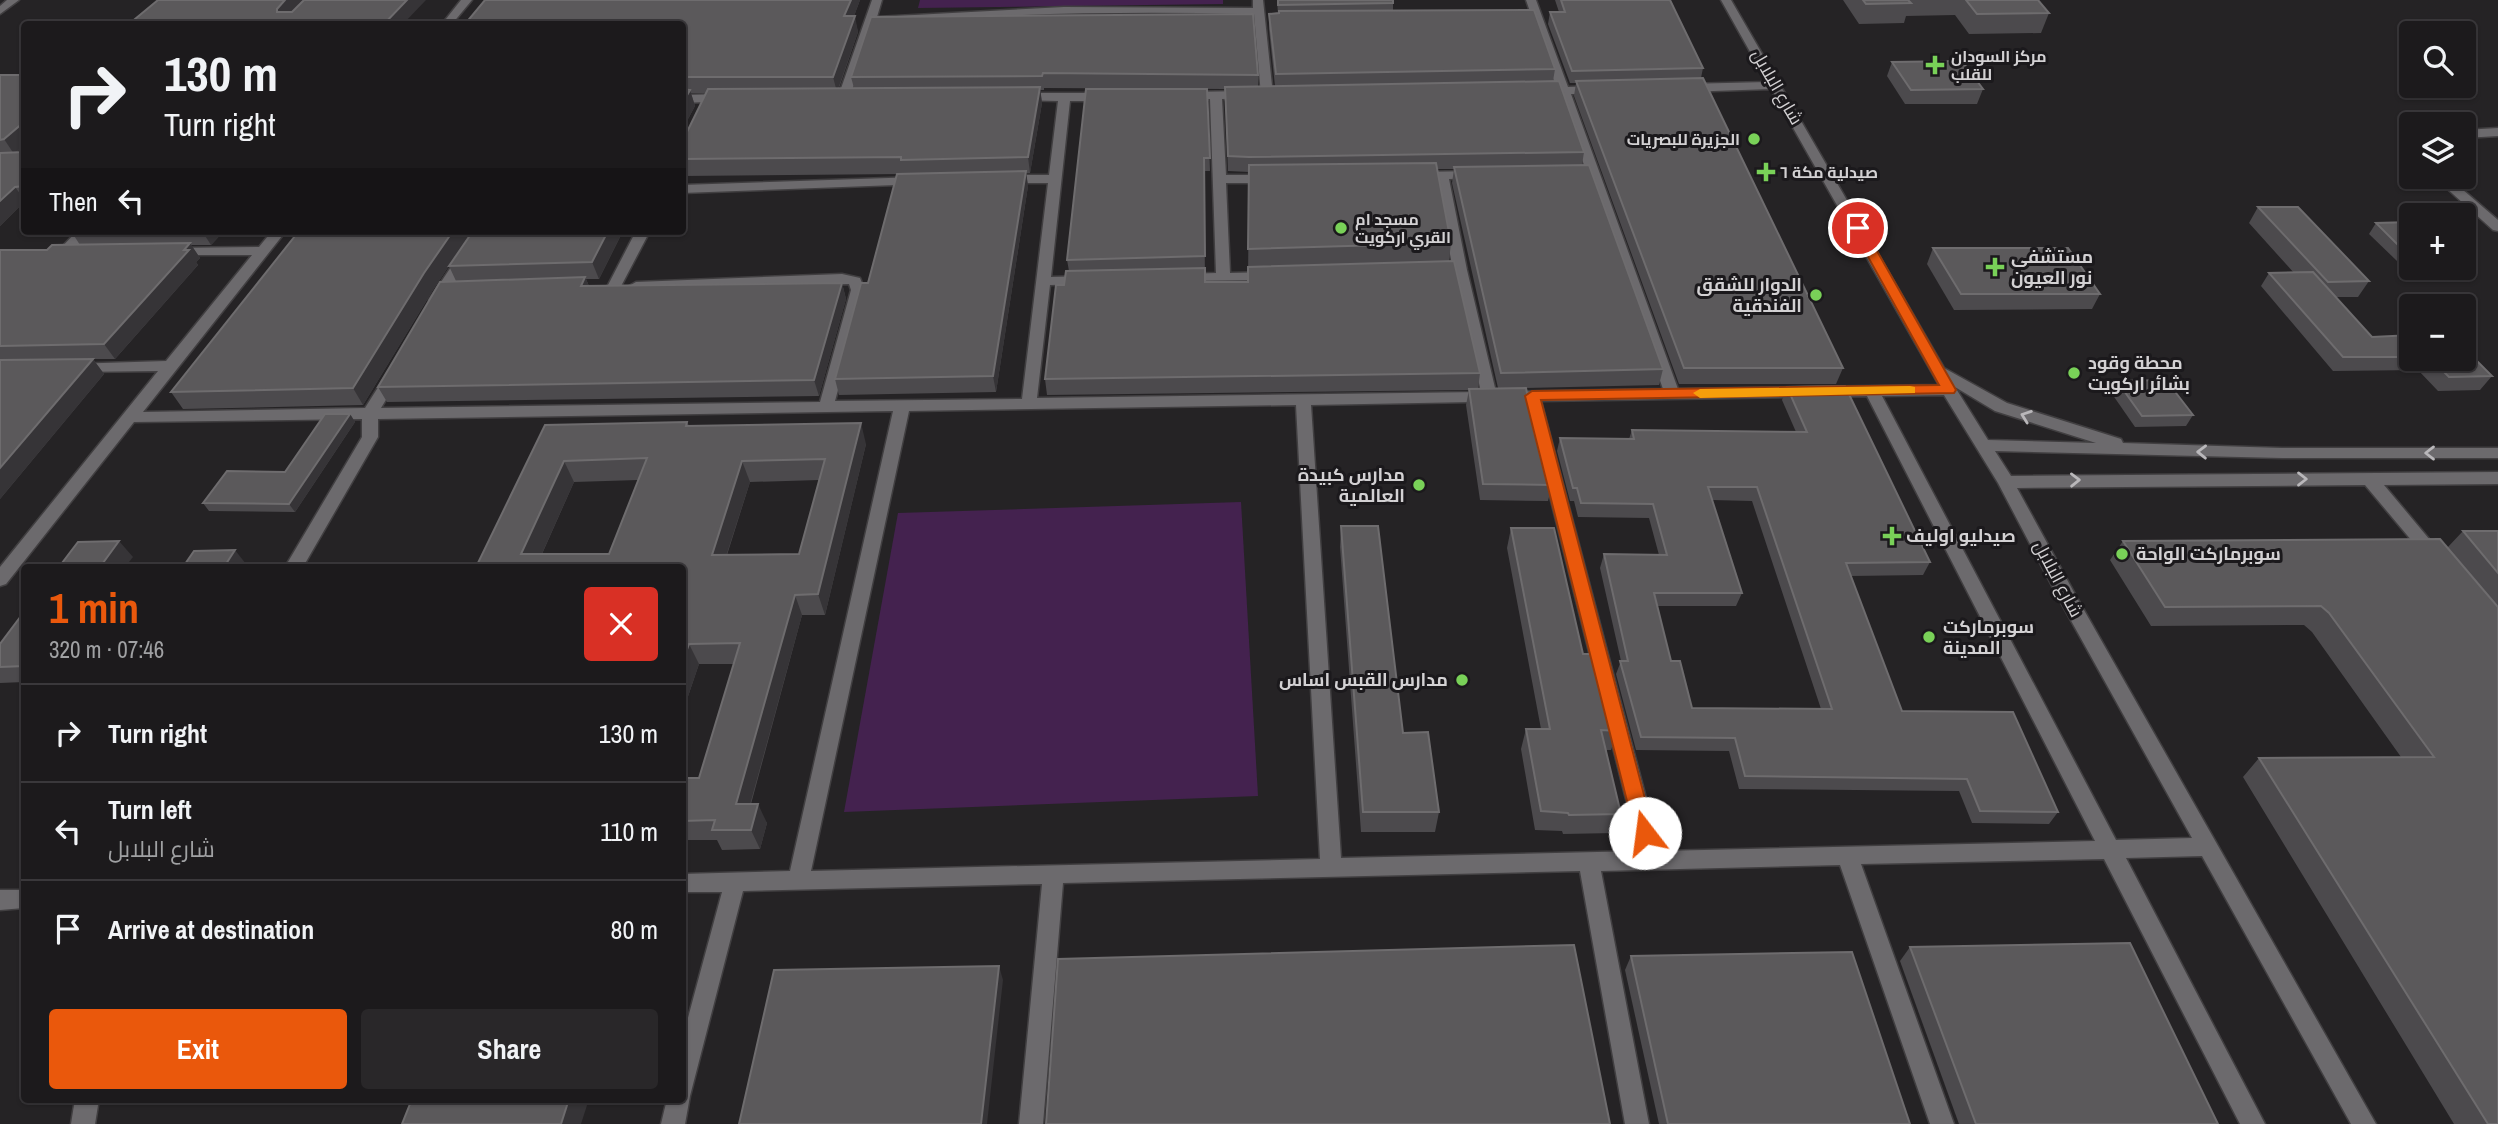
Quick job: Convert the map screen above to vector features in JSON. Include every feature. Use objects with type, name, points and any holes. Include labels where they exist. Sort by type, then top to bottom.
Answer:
[{"type":"street","points":[[0,10],[14,0]]},
{"type":"street","points":[[450,21],[467,0]]},
{"type":"street","points":[[844,97],[877,0]]},
{"type":"street","points":[[1531,0],[1528,15],[1565,91],[1585,174],[1672,394]]},
{"type":"street","name":"شارع البلابل","points":[[1726,0],[1949,390],[1985,445],[2068,599],[2364,1124]]},
{"type":"street","points":[[869,21],[992,10],[1144,9],[1259,11],[1274,20]]},
{"type":"street","points":[[1259,11],[1267,95]]},
{"type":"street","points":[[1671,88],[1776,85]]},
{"type":"street","points":[[1524,91],[1618,89]]},
{"type":"street","points":[[1175,96],[1280,94]]},
{"type":"street","points":[[1216,96],[1223,277]]},
{"type":"street","points":[[830,97],[858,97]]},
{"type":"street","points":[[1009,97],[1119,97]]},
{"type":"street","points":[[1030,404],[1065,97]]},
{"type":"street","points":[[686,100],[705,104],[734,98]]},
{"type":"street","points":[[2476,133],[2498,132]]},
{"type":"street","points":[[1400,176],[1496,175]]},
{"type":"street","points":[[1442,176],[1453,271],[1490,397]]},
{"type":"street","points":[[988,180],[1054,178]]},
{"type":"street","points":[[1220,179],[1289,178]]},
{"type":"street","points":[[686,189],[934,181]]},
{"type":"street","points":[[2454,189],[2470,203]]},
{"type":"street","points":[[2476,207],[2498,207]]},
{"type":"street","points":[[2476,208],[2498,227]]},
{"type":"street","points":[[80,235],[56,254],[89,253]]},
{"type":"street","points":[[0,579],[276,235]]},
{"type":"street","points":[[429,313],[448,291],[479,235]]},
{"type":"street","points":[[640,235],[608,287],[842,278],[855,281],[858,289],[826,407]]},
{"type":"street","points":[[156,253],[262,251]]},
{"type":"street","points":[[1168,279],[1293,275]]},
{"type":"street","points":[[1044,281],[1099,280]]},
{"type":"street","points":[[296,564],[369,437],[370,414],[403,358]]},
{"type":"street","points":[[66,367],[171,366]]},
{"type":"street","points":[[1938,370],[2001,407],[2138,450]]},
{"type":"street","points":[[130,417],[1949,390]]},
{"type":"street","points":[[1872,391],[2253,1124]]},
{"type":"street","points":[[1532,396],[1652,860]]},
{"type":"street","points":[[1303,399],[1331,868]]},
{"type":"street","points":[[798,881],[902,406]]},
{"type":"street","points":[[1985,445],[2138,450],[2498,453]]},
{"type":"street","points":[[2369,478],[2446,571]]},
{"type":"street","points":[[2006,482],[2498,478]]},
{"type":"street","points":[[686,883],[2208,847]]},
{"type":"street","points":[[1847,856],[1942,1124]]},
{"type":"street","points":[[1589,862],[1637,1124]]},
{"type":"street","points":[[1031,1124],[1053,875]]},
{"type":"street","points":[[686,1072],[736,882]]},
{"type":"street","points":[[0,900],[21,899]]},
{"type":"street","points":[[83,1124],[86,1103]]},
{"type":"street","points":[[673,1124],[678,1103]]},
{"type":"shaded area","points":[[920,0],[1223,0],[1223,4],[918,8]]},
{"type":"shaded area","points":[[1241,502],[1258,796],[844,812],[898,513]]},
{"type":"building","points":[[158,0],[285,0],[277,12],[292,12],[304,0],[407,0],[387,21],[133,21]]},
{"type":"building","points":[[485,0],[851,0],[844,16],[855,16],[833,77],[686,77],[686,21],[468,21]]},
{"type":"building","points":[[1278,0],[1393,0],[1393,3],[1278,5]]},
{"type":"building","points":[[1561,0],[1670,0],[1703,68],[1572,71],[1550,12],[1565,12]]},
{"type":"building","points":[[1863,0],[1908,0],[1911,3],[1866,4]]},
{"type":"building","points":[[1966,0],[2038,0],[2049,13],[1977,14]]},
{"type":"building","points":[[1534,10],[1555,69],[1276,74],[1269,14],[1279,11]]},
{"type":"building","points":[[1253,14],[1258,75],[1043,73],[1042,76],[851,77],[871,17]]},
{"type":"building","points":[[1962,61],[1983,89],[1911,90],[1892,62]]},
{"type":"building","points":[[0,75],[21,75],[21,125],[0,140]]},
{"type":"building","points":[[1703,78],[1843,368],[1684,368],[1576,81]]},
{"type":"building","points":[[1559,81],[1584,152],[1228,156],[1225,87]]},
{"type":"building","points":[[1040,87],[1028,157],[901,160],[901,157],[686,159],[686,134],[708,89]]},
{"type":"building","points":[[1086,89],[1207,89],[1210,158],[1204,158],[1205,256],[1067,260]]},
{"type":"building","points":[[21,152],[21,186],[15,187],[0,201],[0,153]]},
{"type":"building","name":"مسجد ام القري اركويت","points":[[1436,163],[1451,243],[1248,249],[1249,165]]},
{"type":"building","points":[[1589,165],[1663,369],[1501,373],[1454,167]]},
{"type":"building","points":[[1026,171],[993,376],[835,379],[861,283],[868,283],[897,174]]},
{"type":"building","points":[[2258,207],[2298,207],[2369,281],[2328,282]]},
{"type":"building","points":[[2399,222],[2399,246],[2376,223]]},
{"type":"building","points":[[296,235],[450,235],[353,388],[171,392]]},
{"type":"building","points":[[470,235],[606,235],[592,262],[449,266]]},
{"type":"building","points":[[190,243],[184,250],[189,250],[104,344],[0,346],[0,250],[47,250],[52,245]]},
{"type":"building","points":[[1933,248],[2068,248],[2100,294],[1961,294]]},
{"type":"building","points":[[1454,261],[1480,373],[1045,379],[1056,285],[1064,285],[1066,271],[1205,268],[1205,282],[1248,282],[1248,267]]},
{"type":"building","points":[[2313,272],[2372,337],[2399,336],[2399,357],[2343,357],[2269,273]]},
{"type":"building","points":[[585,277],[581,286],[842,283],[814,380],[378,387],[440,282]]},
{"type":"building","points":[[93,359],[0,468],[0,360]]},
{"type":"building","points":[[2476,360],[2492,376],[2449,377],[2443,371],[2476,371]]},
{"type":"building","points":[[2166,380],[2193,415],[2142,416],[2117,381]]},
{"type":"building","points":[[1845,386],[1930,562],[1846,563],[1902,711],[2013,712],[2058,812],[1980,811],[1967,779],[1745,776],[1735,738],[1641,737],[1620,661],[1628,661],[1604,554],[1667,555],[1653,504],[1581,503],[1577,488],[1573,488],[1560,438],[1634,439],[1632,430],[1807,432],[1787,387]],"holes":[[[1708,487],[1757,487],[1832,709],[1692,708],[1680,661],[1671,661],[1654,593],[1742,593]]]},
{"type":"building","points":[[1526,388],[1535,435],[1539,435],[1552,485],[1483,484],[1469,389]]},
{"type":"building","points":[[325,414],[350,414],[289,504],[203,503],[227,471],[285,472]]},
{"type":"building","points":[[687,422],[686,426],[861,423],[818,594],[795,595],[736,804],[758,804],[751,830],[712,830],[715,820],[686,821],[686,778],[699,778],[740,643],[689,644],[686,653],[686,564],[477,564],[545,425]],"holes":[[[647,458],[609,554],[521,554],[564,461]],[[825,459],[799,554],[712,555],[742,461]]]},
{"type":"building","points":[[1341,526],[1378,526],[1403,733],[1428,732],[1439,812],[1363,812]]},
{"type":"building","points":[[1511,528],[1554,528],[1583,654],[1597,654],[1617,731],[1601,730],[1621,814],[1569,815],[1541,811],[1526,729],[1550,729]]},
{"type":"building","points":[[2463,531],[2498,531],[2498,573]]},
{"type":"building","points":[[2440,539],[2498,607],[2498,1124],[2488,1124],[2259,758],[2434,757],[2329,613],[2321,606],[2165,607],[2123,541]]},
{"type":"building","points":[[119,541],[102,564],[61,564],[78,542]]},
{"type":"building","points":[[235,550],[226,564],[185,564],[194,551]]},
{"type":"building","points":[[21,616],[21,666],[0,667],[0,644]]},
{"type":"building","points":[[2130,943],[2218,1124],[1976,1124],[1910,947]]},
{"type":"building","points":[[1574,945],[1610,1124],[1046,1124],[1058,959]]},
{"type":"building","points":[[1852,952],[1910,1124],[1668,1124],[1631,956]]},
{"type":"building","points":[[999,966],[981,1124],[739,1124],[774,970]]},
{"type":"building","points":[[410,1103],[568,1103],[561,1124],[402,1124]]},
{"type":"slow traffic","points":[[1700,393],[1910,390]]},
{"type":"place","name":"مركز السودان للقلب","points":[[1935,65]]},
{"type":"place","name":"الجزيرة للبصريات","points":[[1754,139]]},
{"type":"place","name":"صيدلية مكة ٦","points":[[1766,172]]},
{"type":"place","name":"مسجد ام القري اركويت","points":[[1341,228]]},
{"type":"place","name":"مستشفى نور العيون","points":[[1995,267]]},
{"type":"place","name":"الدوار للشقق الفندقية","points":[[1816,295]]},
{"type":"place","name":"محطة وقود بشائر اركويت","points":[[2074,373]]},
{"type":"place","name":"مدارس كبيدة العالمية","points":[[1419,485]]},
{"type":"place","name":"صيدليو اوليف","points":[[1892,536]]},
{"type":"place","name":"سوبرماركت الواحة","points":[[2122,554]]},
{"type":"place","name":"سوبرماركت المدينة","points":[[1929,637]]},
{"type":"place","name":"مدارس القبس اساس","points":[[1462,680]]},
{"type":"route","points":[[1645,833],[1532,396],[1949,390],[1858,228]]}]
